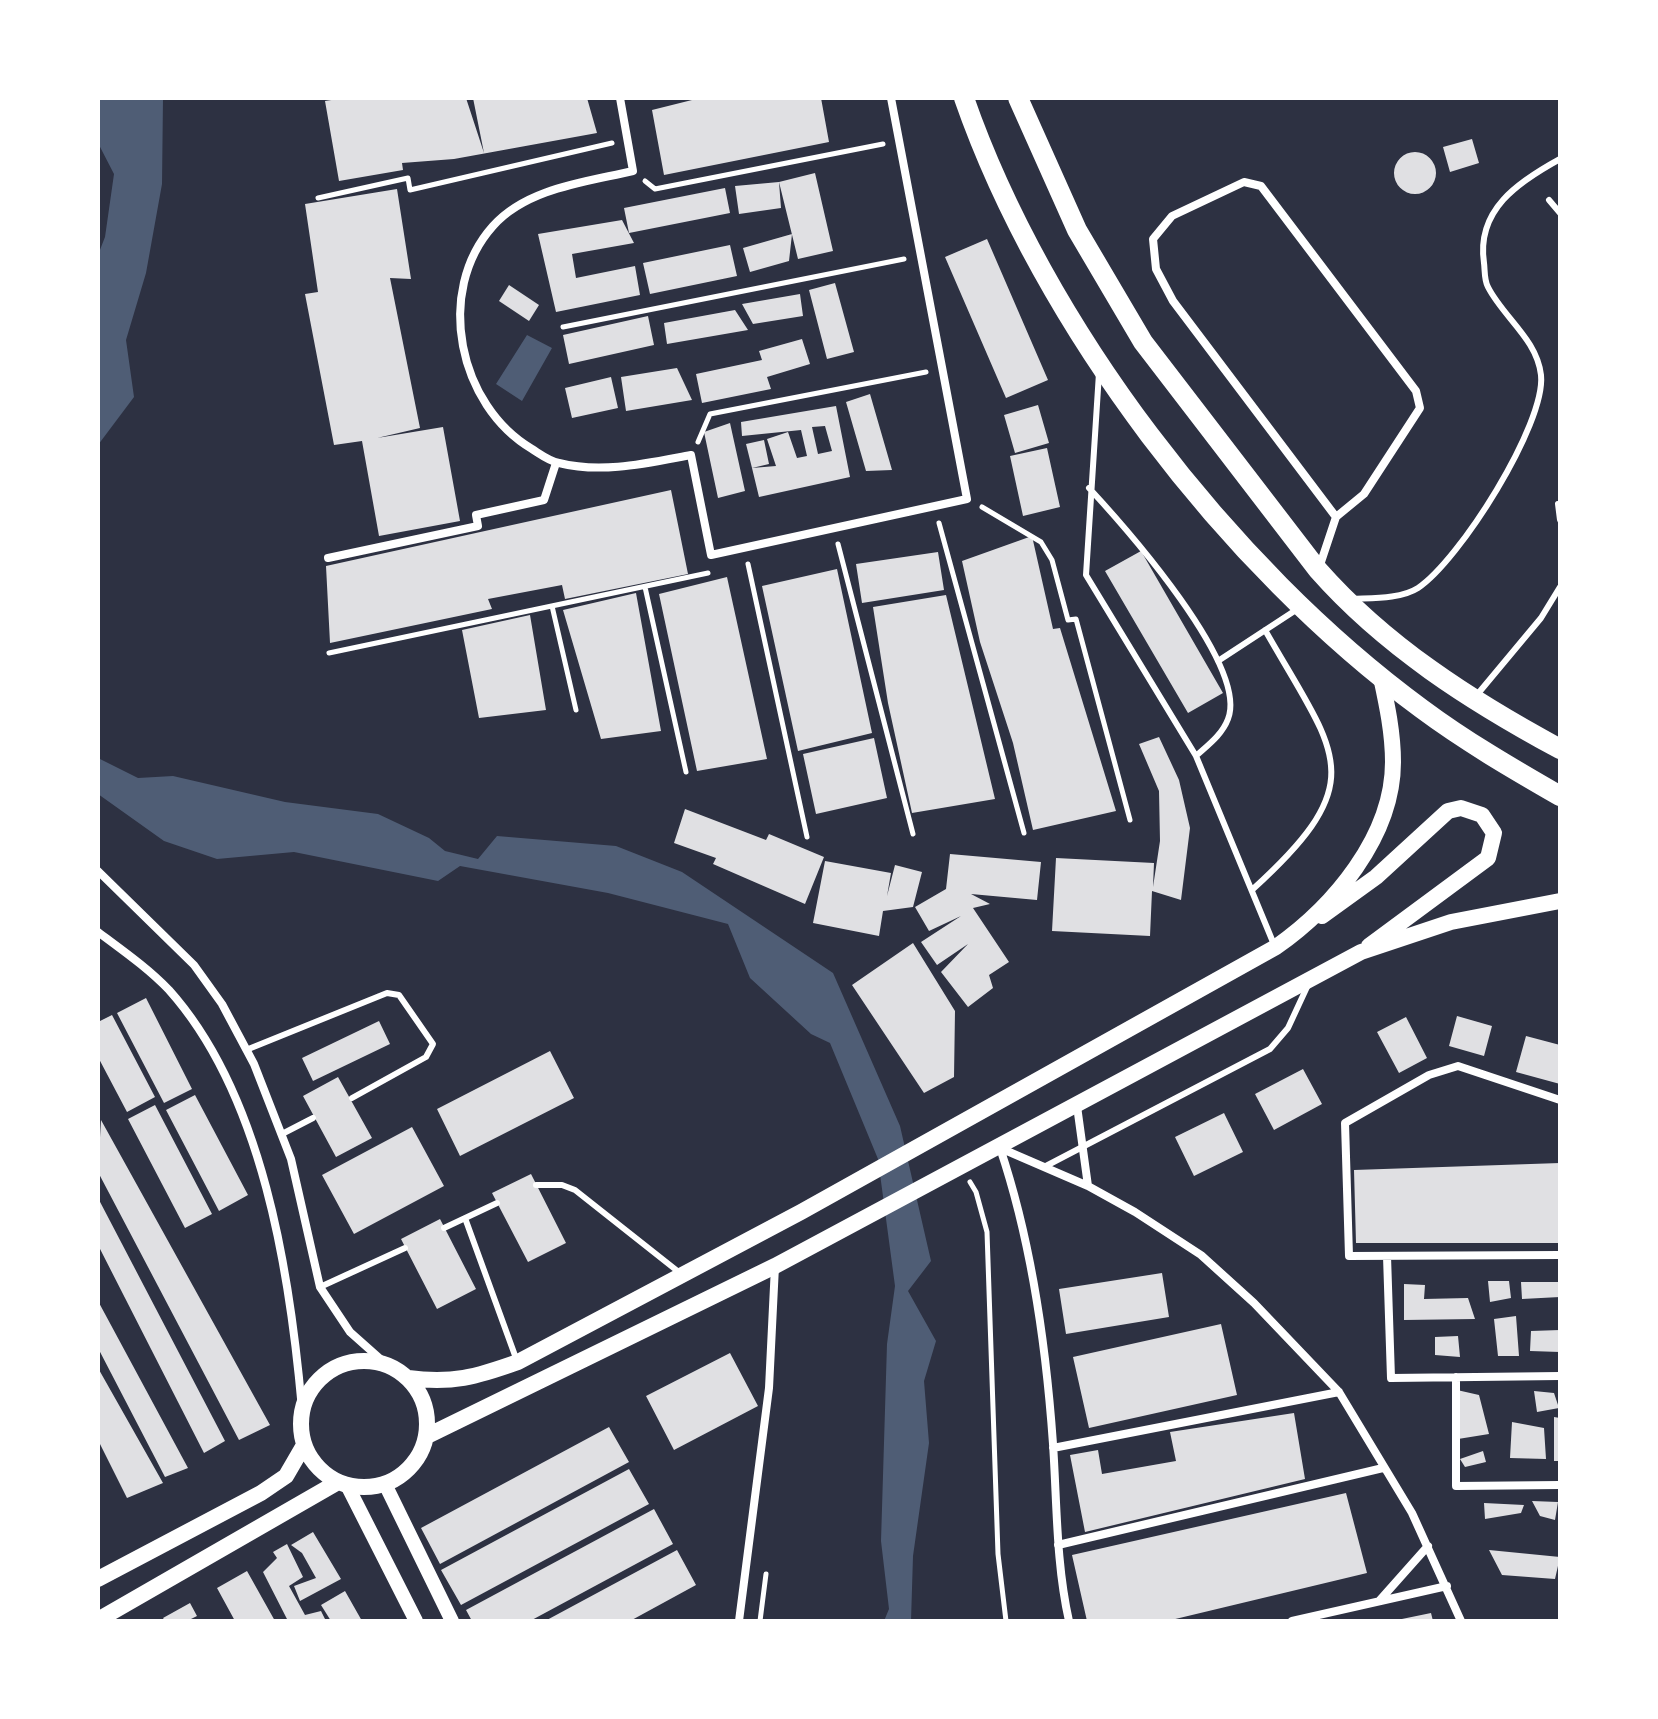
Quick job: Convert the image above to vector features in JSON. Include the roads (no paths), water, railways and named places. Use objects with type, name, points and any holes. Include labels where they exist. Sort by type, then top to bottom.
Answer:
[{"type":"highway","points":[[964,98],[1002,193],[1038,262],[1100,362],[1178,469],[1300,607],[1381,677],[1423,710],[1560,796]]},
{"type":"highway","points":[[1018,98],[1077,230],[1143,342],[1318,570],[1345,600],[1422,664],[1474,699],[1560,749]]},
{"type":"main road","points":[[1302,929],[1358,865],[1385,806],[1393,765],[1391,726],[1381,677]]},
{"type":"main road","points":[[408,1378],[425,1405],[427,1436],[419,1456],[404,1473],[385,1484],[343,1483],[317,1467],[304,1445],[302,1409],[309,1392],[334,1368],[351,1362],[386,1364],[408,1378],[444,1383],[477,1377],[518,1362],[801,1212],[1276,947],[1376,877],[1448,811],[1461,808],[1482,815],[1494,833],[1494,846],[1488,858],[1405,916],[1361,952]]},
{"type":"main road","points":[[427,1436],[775,1266],[1361,952],[1451,922],[1560,901]]},
{"type":"main road","points":[[98,1579],[261,1493],[286,1476],[304,1445]]},
{"type":"main road","points":[[98,1620],[343,1483]]},
{"type":"street","points":[[620,98],[633,171],[567,186],[527,201],[493,226],[476,253],[464,287],[460,326],[465,361],[477,391],[492,415],[513,438],[556,463],[591,467],[631,466],[691,455],[711,555],[967,499],[891,98]]},
{"type":"street","points":[[1318,570],[1336,517],[1364,494],[1420,408],[1416,391],[1261,186],[1244,182],[1172,216],[1153,239],[1156,269],[1173,301],[1336,517]]},
{"type":"street","points":[[328,558],[478,526],[476,515],[544,500],[556,463]]},
{"type":"street","points":[[98,871],[194,965],[222,1004],[246,1050],[282,1134],[320,1287],[350,1332],[386,1364]]},
{"type":"street","points":[[98,932],[168,989],[190,1018],[246,1117],[281,1265],[297,1350],[302,1409]]},
{"type":"street","points":[[1560,1100],[1458,1066],[1429,1075],[1345,1123],[1349,1256],[1560,1255]]},
{"type":"street","points":[[1077,1106],[1088,1186]]},
{"type":"street","points":[[1000,1148],[1088,1186],[1201,1255],[1254,1303],[1339,1392],[1412,1513],[1461,1621]]},
{"type":"street","points":[[1000,1148],[1025,1243],[1043,1342],[1058,1545],[1069,1621]]},
{"type":"street","points":[[1387,1256],[1391,1378],[1560,1376]]},
{"type":"street","points":[[739,1621],[769,1388],[775,1266]]},
{"type":"street","points":[[1456,1377],[1456,1486],[1560,1485]]},
{"type":"street","points":[[1053,1448],[1339,1392]]},
{"type":"street","points":[[1058,1545],[1383,1468]]},
{"type":"street","points":[[343,1483],[416,1621]]},
{"type":"street","points":[[385,1484],[452,1621]]},
{"type":"street","points":[[1380,1601],[1428,1546]]},
{"type":"street","points":[[1292,1621],[1447,1586]]},
{"type":"lane","points":[[1345,600],[1384,598],[1417,589],[1449,560],[1490,501],[1531,425],[1541,376],[1528,340],[1487,286],[1481,244],[1490,213],[1525,178],[1560,159]]},
{"type":"lane","points":[[1549,200],[1560,213]]},
{"type":"lane","points":[[1100,362],[1085,562],[1090,586],[1196,756],[1276,947]]},
{"type":"lane","points":[[1089,488],[1157,564],[1218,661],[1230,693],[1229,717],[1217,737],[1196,756]]},
{"type":"lane","points":[[1558,504],[1560,520]]},
{"type":"lane","points":[[1474,699],[1541,618],[1560,587]]},
{"type":"lane","points":[[1218,661],[1300,607]]},
{"type":"lane","points":[[1253,889],[1293,853],[1315,825],[1329,796],[1334,766],[1323,732],[1265,630]]},
{"type":"lane","points":[[1044,1167],[1270,1049],[1288,1028],[1311,977]]},
{"type":"lane","points":[[246,1050],[387,993],[399,995],[433,1044],[426,1057],[352,1098]]},
{"type":"lane","points":[[282,1134],[313,1118]]},
{"type":"lane","points":[[536,1185],[562,1185],[575,1190],[683,1275]]},
{"type":"lane","points":[[444,1228],[497,1203]]},
{"type":"lane","points":[[465,1218],[518,1362]]},
{"type":"lane","points":[[320,1287],[405,1248]]},
{"type":"water","points":[[98,98],[163,98],[162,184],[146,273],[126,340],[134,397],[98,445],[98,255],[105,237],[114,174],[98,143]]},
{"type":"water","points":[[527,335],[552,348],[522,401],[496,384]]},
{"type":"water","points":[[98,758],[138,778],[173,776],[285,802],[378,814],[429,838],[445,851],[478,859],[497,836],[616,846],[682,872],[833,973],[900,1126],[931,1261],[908,1291],[936,1341],[924,1381],[929,1443],[913,1556],[911,1621],[884,1621],[889,1609],[881,1541],[887,1344],[895,1286],[878,1159],[830,1043],[811,1034],[750,978],[728,924],[608,893],[460,866],[438,881],[294,852],[217,859],[164,841],[98,794]]}]
